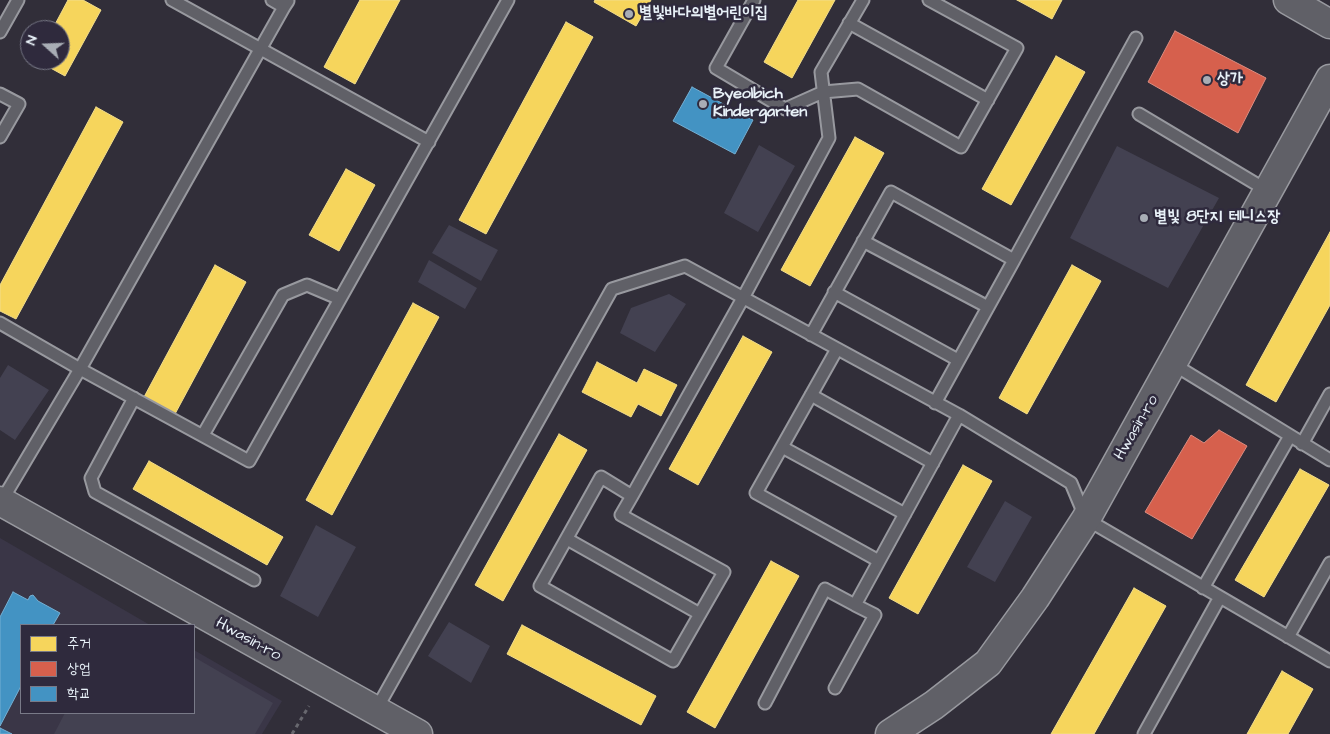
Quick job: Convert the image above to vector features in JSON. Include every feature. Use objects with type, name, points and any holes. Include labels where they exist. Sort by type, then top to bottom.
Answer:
[{"type":"main road","points":[[1288,0],[1330,24]]},
{"type":"main road","name":"Hwasin-ro","points":[[890,734],[934,705],[988,663],[1035,598],[1086,519],[1330,80]]},
{"type":"main road","name":"Hwasin-ro","points":[[0,501],[418,734]]},
{"type":"lane","points":[[0,32],[18,0]]},
{"type":"lane","points":[[172,0],[429,142]]},
{"type":"lane","points":[[0,501],[80,370],[262,50],[286,3],[272,0]]},
{"type":"lane","points":[[0,323],[80,370],[250,461],[508,0]]},
{"type":"lane","points":[[754,0],[716,68],[785,109],[823,92],[858,89],[961,147],[1017,48],[929,0]]},
{"type":"lane","points":[[632,496],[601,478],[540,586],[673,661],[724,572],[621,515],[632,496],[743,298],[829,138],[821,72],[863,0]]},
{"type":"lane","points":[[849,23],[988,100]]},
{"type":"lane","points":[[935,402],[1136,38]]},
{"type":"lane","points":[[0,94],[19,104],[0,137]]},
{"type":"lane","points":[[1139,114],[1268,191]]},
{"type":"lane","points":[[811,334],[891,192],[1014,260]]},
{"type":"lane","points":[[863,241],[988,307]]},
{"type":"lane","points":[[376,710],[612,289],[685,266],[959,415],[1071,483],[1086,519],[1330,661]]},
{"type":"lane","points":[[203,435],[283,294],[307,285],[340,299]]},
{"type":"lane","points":[[834,292],[958,360]]},
{"type":"lane","points":[[837,349],[756,493],[879,560]]},
{"type":"lane","points":[[1173,364],[1330,460]]},
{"type":"lane","points":[[1302,444],[1330,394]]},
{"type":"lane","points":[[811,395],[933,463]]},
{"type":"lane","points":[[134,398],[91,478],[95,492],[254,580]]},
{"type":"lane","points":[[855,605],[959,415]]},
{"type":"lane","points":[[1203,588],[1290,436]]},
{"type":"lane","points":[[782,447],[905,514]]},
{"type":"lane","points":[[567,539],[700,614]]},
{"type":"lane","points":[[1288,637],[1330,563]]},
{"type":"lane","points":[[765,703],[825,589],[876,615],[835,688]]},
{"type":"lane","points":[[1144,734],[1220,598]]},
{"type":"path","points":[[292,734],[309,706]]},
{"type":"shaded area","points":[[759,145],[795,166],[758,232],[724,213]]},
{"type":"shaded area","name":"별빛 8단지 테니스장","points":[[1117,146],[1219,198],[1168,288],[1070,238]]},
{"type":"shaded area","points":[[449,225],[498,250],[481,281],[432,253]]},
{"type":"shaded area","points":[[429,260],[477,288],[465,309],[418,282]]},
{"type":"shaded area","points":[[669,294],[686,304],[655,352],[620,333],[631,308]]},
{"type":"shaded area","points":[[8,365],[49,390],[15,440],[0,430],[0,378]]},
{"type":"shaded area","points":[[1005,501],[1032,517],[995,582],[967,567]]},
{"type":"shaded area","points":[[316,525],[356,547],[318,617],[280,596]]},
{"type":"shaded area","points":[[0,538],[148,624],[20,624],[20,714],[195,714],[195,651],[282,701],[262,734],[0,734]]},
{"type":"shaded area","points":[[449,622],[490,646],[471,683],[428,656]]},
{"type":"shaded area","points":[[195,658],[273,703],[255,734],[54,734],[64,714],[195,714]]},
{"type":"building: 주거","points":[[68,0],[83,0],[101,10],[70,67],[70,20],[57,20]]},
{"type":"building: 주거","points":[[360,0],[400,0],[355,84],[324,67]]},
{"type":"building: 주거","name":"별빛바다의별어린이집","points":[[595,0],[651,0],[636,26],[594,2]]},
{"type":"building: 주거","points":[[798,0],[835,0],[792,78],[764,62]]},
{"type":"building: 주거","points":[[1017,0],[1062,0],[1052,19]]},
{"type":"building: 주거","points":[[566,22],[593,37],[486,234],[459,220]]},
{"type":"building: 주거","points":[[1056,56],[1085,72],[1011,205],[982,189]]},
{"type":"building: 주거","points":[[54,70],[68,70],[65,76]]},
{"type":"building: 주거","points":[[96,107],[123,122],[16,319],[0,311],[0,285]]},
{"type":"building: 주거","points":[[855,137],[884,153],[810,286],[781,270]]},
{"type":"building: 주거","points":[[346,169],[375,185],[339,251],[309,235]]},
{"type":"building: 주거","points":[[1330,232],[1330,305],[1276,402],[1246,385]]},
{"type":"building: 주거","points":[[215,265],[246,282],[175,414],[144,397]]},
{"type":"building: 주거","points":[[1072,265],[1101,281],[1027,414],[999,398]]},
{"type":"building: 주거","points":[[413,303],[439,317],[332,515],[306,500]]},
{"type":"building: 주거","points":[[743,336],[772,352],[698,485],[669,469]]},
{"type":"building: 주거","points":[[597,362],[637,383],[644,369],[677,385],[661,416],[638,404],[631,417],[582,392]]},
{"type":"building: 주거","points":[[559,434],[587,450],[503,601],[475,585]]},
{"type":"building: 주거","points":[[149,461],[283,537],[267,565],[133,489]]},
{"type":"building: 주거","points":[[963,465],[992,481],[918,614],[889,598]]},
{"type":"building: 주거","points":[[1300,469],[1329,485],[1264,597],[1235,580]]},
{"type":"building: 주거","points":[[771,561],[799,576],[715,728],[687,712]]},
{"type":"building: 주거","points":[[1134,588],[1166,606],[1094,734],[1051,734]]},
{"type":"building: 주거","points":[[522,625],[656,696],[641,725],[507,654]]},
{"type":"building: 주거","points":[[1282,671],[1313,689],[1288,734],[1247,734]]},
{"type":"building: 상업","name":"상가","points":[[1175,31],[1266,78],[1238,133],[1148,82]]},
{"type":"building: 상업","points":[[1219,430],[1247,446],[1192,539],[1145,512],[1191,435],[1204,443]]},
{"type":"building: 학교","name":"Byeolbich Kindergarten","points":[[692,87],[753,120],[735,154],[673,121]]},
{"type":"building: 학교","points":[[13,592],[28,600],[33,595],[38,601],[60,613],[54,624],[20,624],[20,688],[0,726],[0,617]]},
{"type":"building: 학교","points":[[0,728],[12,734],[0,734]]},
{"type":"place","name":"별빛바다의별어린이집","points":[[629,14]]},
{"type":"place","name":"상가","points":[[1207,80]]},
{"type":"place","name":"Byeolbich Kindergarten","points":[[703,104]]},
{"type":"place","name":"별빛 8단지 테니스장","points":[[1144,218]]}]
